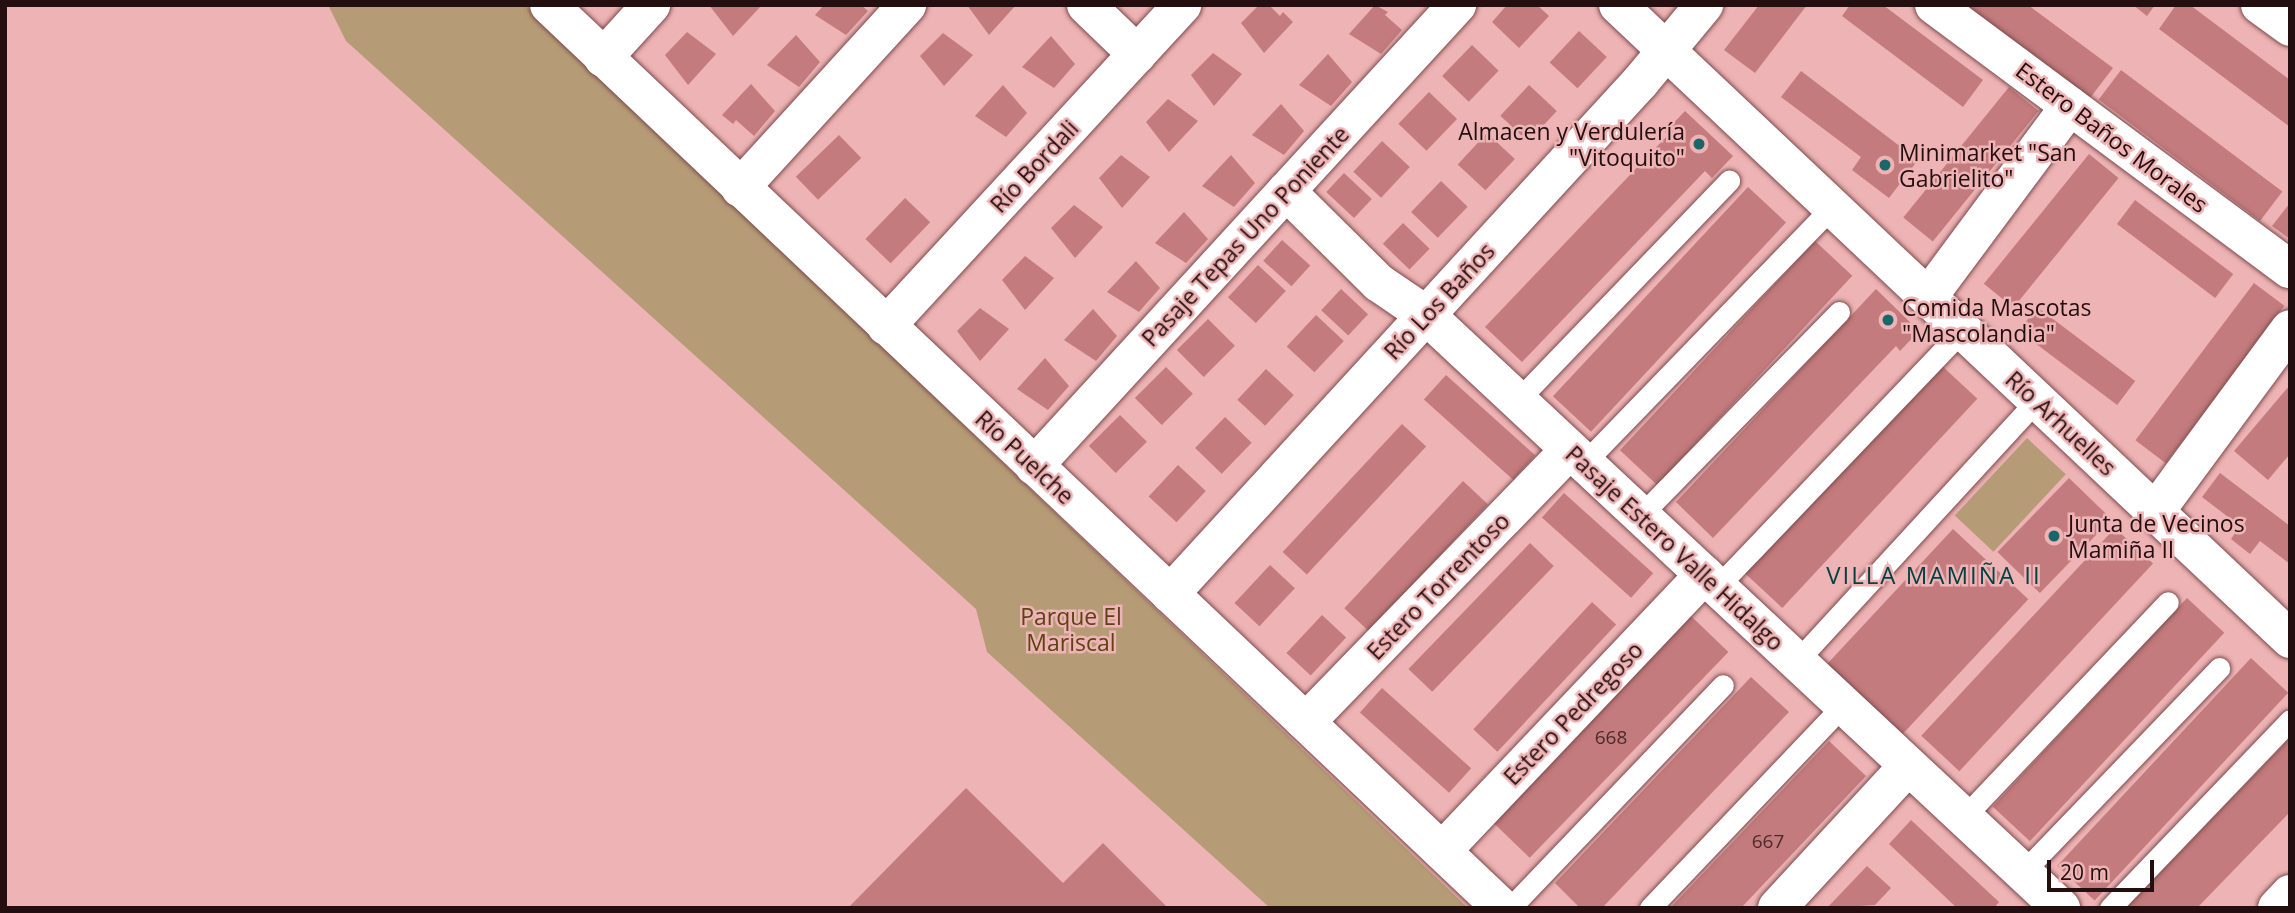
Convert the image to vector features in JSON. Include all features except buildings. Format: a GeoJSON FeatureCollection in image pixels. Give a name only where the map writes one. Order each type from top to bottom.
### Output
{"type":"FeatureCollection","features":[{"type":"Feature","properties":{"kind":"street","name":"Río Puelche"},"geometry":{"type":"LineString","coordinates":[[549,5],[1502,908]]}},
{"type":"Feature","properties":{"kind":"street"},"geometry":{"type":"LineString","coordinates":[[603,58],[651,5]]}},
{"type":"Feature","properties":{"kind":"street"},"geometry":{"type":"LineString","coordinates":[[740,188],[907,5]]}},
{"type":"Feature","properties":{"kind":"street"},"geometry":{"type":"LineString","coordinates":[[1086,5],[1137,54]]}},
{"type":"Feature","properties":{"kind":"street","name":"Río Bordali"},"geometry":{"type":"LineString","coordinates":[[886,326],[1182,5]]}},
{"type":"Feature","properties":{"kind":"street","name":"Pasaje Tepas Uno Poniente"},"geometry":{"type":"LineString","coordinates":[[1034,466],[1457,5]]}},
{"type":"Feature","properties":{"kind":"street","name":"Río Arhuelles"},"geometry":{"type":"LineString","coordinates":[[1618,5],[2155,512],[2288,633]]}},
{"type":"Feature","properties":{"kind":"street","name":"Río Los Baños"},"geometry":{"type":"LineString","coordinates":[[1170,594],[1667,51],[1704,5]]}},
{"type":"Feature","properties":{"kind":"street","name":"Estero Baños Morales"},"geometry":{"type":"LineString","coordinates":[[1934,5],[2290,269]]}},
{"type":"Feature","properties":{"kind":"street"},"geometry":{"type":"LineString","coordinates":[[2260,5],[2290,27]]}},
{"type":"Feature","properties":{"kind":"street"},"geometry":{"type":"LineString","coordinates":[[1928,297],[2070,106]]}},
{"type":"Feature","properties":{"kind":"street","name":"Pasaje Estero Valle Hidalgo"},"geometry":{"type":"LineString","coordinates":[[1286,191],[1379,282],[1426,315],[1964,817],[2035,894]]}},
{"type":"Feature","properties":{"kind":"street"},"geometry":{"type":"LineString","coordinates":[[2155,512],[2290,329]]}},
{"type":"Feature","properties":{"kind":"street","name":"Estero Torrentoso"},"geometry":{"type":"LineString","coordinates":[[1306,722],[1577,456]]}},
{"type":"Feature","properties":{"kind":"street","name":"Estero Pedregoso"},"geometry":{"type":"LineString","coordinates":[[1442,850],[1711,581]]}},
{"type":"Feature","properties":{"kind":"street"},"geometry":{"type":"LineString","coordinates":[[1777,908],[1909,766]]}},
{"type":"Feature","properties":{"kind":"street"},"geometry":{"type":"LineString","coordinates":[[2277,908],[2290,894]]}},
{"type":"Feature","properties":{"kind":"lane"},"geometry":{"type":"LineString","coordinates":[[1517,401],[1729,181]]}},
{"type":"Feature","properties":{"kind":"lane"},"geometry":{"type":"LineString","coordinates":[[1577,456],[1832,207]]}},
{"type":"Feature","properties":{"kind":"lane"},"geometry":{"type":"LineString","coordinates":[[1640,516],[1839,312]]}},
{"type":"Feature","properties":{"kind":"lane"},"geometry":{"type":"LineString","coordinates":[[1711,581],[1963,330]]}},
{"type":"Feature","properties":{"kind":"lane"},"geometry":{"type":"LineString","coordinates":[[1797,661],[2037,400]]}},
{"type":"Feature","properties":{"kind":"lane"},"geometry":{"type":"LineString","coordinates":[[1964,817],[2168,602]]}},
{"type":"Feature","properties":{"kind":"lane"},"geometry":{"type":"LineString","coordinates":[[2035,894],[2219,668]]}},
{"type":"Feature","properties":{"kind":"lane"},"geometry":{"type":"LineString","coordinates":[[1510,908],[1723,685]]}},
{"type":"Feature","properties":{"kind":"lane"},"geometry":{"type":"LineString","coordinates":[[1650,908],[1843,705]]}},
{"type":"Feature","properties":{"kind":"lane"},"geometry":{"type":"LineString","coordinates":[[2110,908],[2290,720]]}},
{"type":"Feature","properties":{"kind":"green space","name":"Parque El Mariscal"},"geometry":{"type":"Polygon","coordinates":[[[328,5],[525,5],[1468,908],[1270,908],[987,652],[976,609],[346,41],[328,5]]]}},
{"type":"Feature","properties":{"kind":"green space"},"geometry":{"type":"Polygon","coordinates":[[[2027,438],[2066,474],[1993,552],[1955,516],[2027,438]]]}},
{"type":"Feature","properties":{"kind":"place","name":"Almacen y Verdulería \"Vitoquito\""},"geometry":{"type":"Point","coordinates":[1699,144]}},
{"type":"Feature","properties":{"kind":"place","name":"Minimarket \"San Gabrielito\""},"geometry":{"type":"Point","coordinates":[1885,165]}},
{"type":"Feature","properties":{"kind":"place","name":"Comida Mascotas \"Mascolandia\""},"geometry":{"type":"Point","coordinates":[1888,320]}},
{"type":"Feature","properties":{"kind":"place","name":"Junta de Vecinos Mamiña II"},"geometry":{"type":"Point","coordinates":[2054,536]}},
{"type":"Feature","properties":{"kind":"district","name":"VILLA MAMIÑA II"},"geometry":{"type":"Point","coordinates":[1934,575]}}]}
